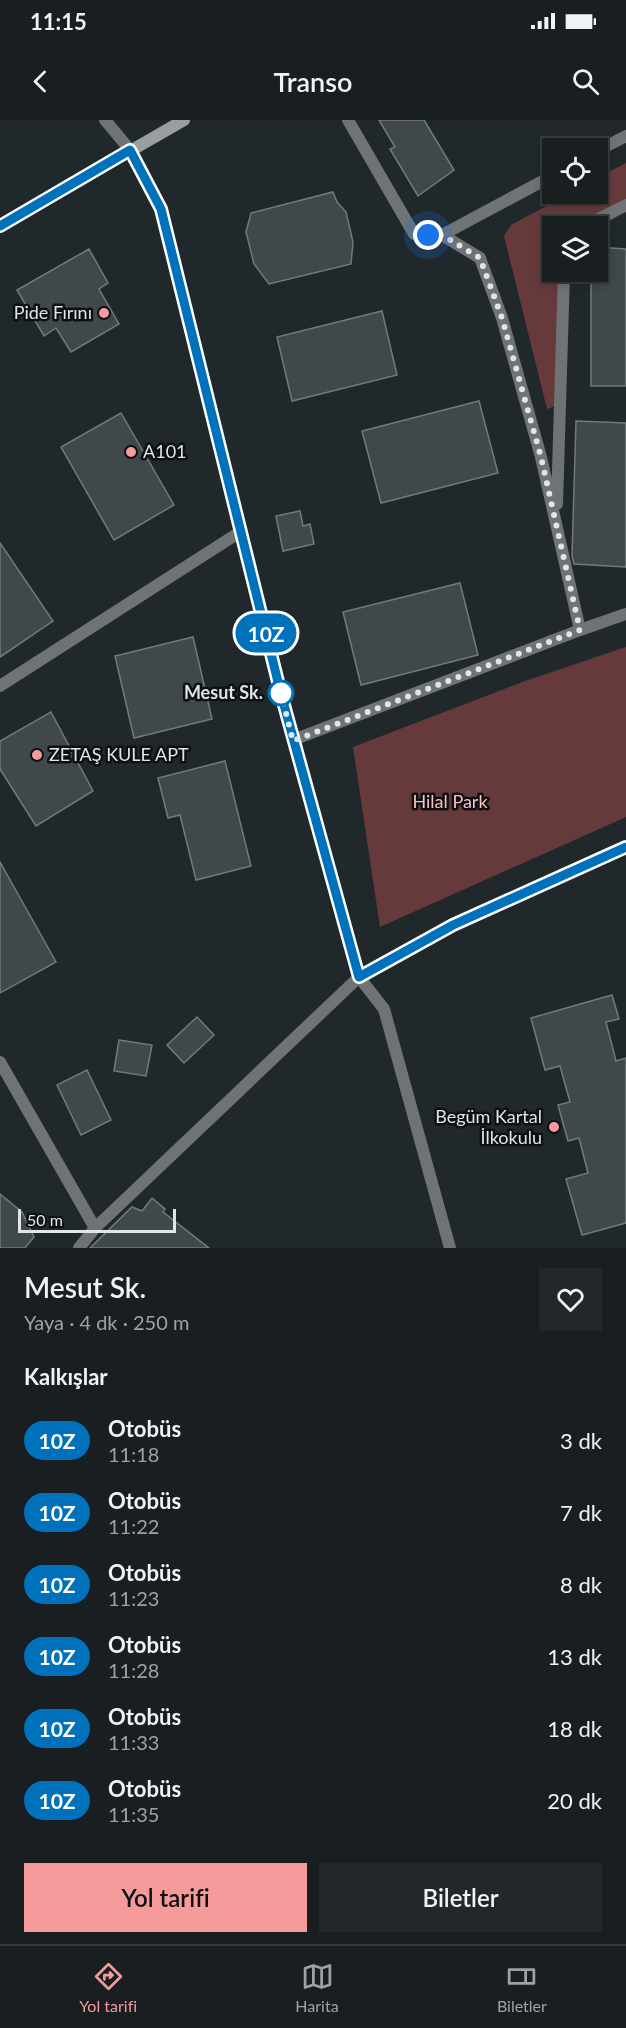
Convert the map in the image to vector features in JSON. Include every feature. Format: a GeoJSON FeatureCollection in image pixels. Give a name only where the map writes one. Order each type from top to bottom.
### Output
{"type":"FeatureCollection","features":[{"type":"Feature","properties":{"kind":"main road"},"geometry":{"type":"LineString","coordinates":[[0,226],[184,120]]}},
{"type":"Feature","properties":{"kind":"street"},"geometry":{"type":"LineString","coordinates":[[105,120],[130,150],[161,209],[293,741],[359,977],[384,1009],[450,1248]]}},
{"type":"Feature","properties":{"kind":"street"},"geometry":{"type":"LineString","coordinates":[[348,120],[414,234],[442,235],[480,258],[502,318],[541,457],[580,630]]}},
{"type":"Feature","properties":{"kind":"street"},"geometry":{"type":"LineString","coordinates":[[608,145],[626,136]]}},
{"type":"Feature","properties":{"kind":"street"},"geometry":{"type":"LineString","coordinates":[[442,235],[542,181]]}},
{"type":"Feature","properties":{"kind":"street"},"geometry":{"type":"LineString","coordinates":[[604,216],[626,205]]}},
{"type":"Feature","properties":{"kind":"street"},"geometry":{"type":"LineString","coordinates":[[556,522],[564,282]]}},
{"type":"Feature","properties":{"kind":"street"},"geometry":{"type":"LineString","coordinates":[[0,686],[240,532]]}},
{"type":"Feature","properties":{"kind":"street"},"geometry":{"type":"LineString","coordinates":[[293,741],[626,614]]}},
{"type":"Feature","properties":{"kind":"street"},"geometry":{"type":"LineString","coordinates":[[79,1248],[95,1228],[359,977],[453,925],[626,849]]}},
{"type":"Feature","properties":{"kind":"street"},"geometry":{"type":"LineString","coordinates":[[0,1062],[95,1228]]}},
{"type":"Feature","properties":{"kind":"green space"},"geometry":{"type":"Polygon","coordinates":[[[626,163],[626,212],[608,222],[608,216],[542,216],[542,282],[564,282],[562,404],[547,409],[504,236],[511,225],[550,204],[608,204],[608,172],[626,163]]]}},
{"type":"Feature","properties":{"kind":"green space","name":"Hilal Park"},"geometry":{"type":"Polygon","coordinates":[[[626,647],[626,817],[380,927],[353,747],[525,681],[626,647]]]}},
{"type":"Feature","properties":{"kind":"building"},"geometry":{"type":"Polygon","coordinates":[[[379,120],[424,120],[454,170],[418,196],[390,149],[395,147],[379,120]]]}},
{"type":"Feature","properties":{"kind":"building"},"geometry":{"type":"Polygon","coordinates":[[[333,192],[337,202],[346,212],[353,242],[351,264],[269,284],[254,264],[246,232],[251,213],[333,192]]]}},
{"type":"Feature","properties":{"kind":"building"},"geometry":{"type":"Polygon","coordinates":[[[608,248],[626,249],[626,386],[591,386],[591,282],[608,282],[608,248]]]}},
{"type":"Feature","properties":{"kind":"building"},"geometry":{"type":"Polygon","coordinates":[[[89,249],[108,283],[99,289],[119,324],[71,352],[56,328],[44,336],[17,290],[89,249]]]}},
{"type":"Feature","properties":{"kind":"building"},"geometry":{"type":"Polygon","coordinates":[[[382,311],[397,375],[292,401],[277,337],[382,311]]]}},
{"type":"Feature","properties":{"kind":"building"},"geometry":{"type":"Polygon","coordinates":[[[479,401],[498,473],[381,503],[362,431],[479,401]]]}},
{"type":"Feature","properties":{"kind":"building"},"geometry":{"type":"Polygon","coordinates":[[[121,413],[174,505],[114,540],[61,447],[121,413]]]}},
{"type":"Feature","properties":{"kind":"building"},"geometry":{"type":"Polygon","coordinates":[[[576,421],[626,423],[626,567],[574,564],[572,556],[576,421]]]}},
{"type":"Feature","properties":{"kind":"building"},"geometry":{"type":"Polygon","coordinates":[[[300,511],[303,526],[310,524],[314,544],[283,551],[276,516],[300,511]]]}},
{"type":"Feature","properties":{"kind":"building"},"geometry":{"type":"Polygon","coordinates":[[[0,543],[53,621],[0,657],[0,543]]]}},
{"type":"Feature","properties":{"kind":"building"},"geometry":{"type":"Polygon","coordinates":[[[460,583],[478,655],[361,685],[343,612],[460,583]]]}},
{"type":"Feature","properties":{"kind":"building"},"geometry":{"type":"Polygon","coordinates":[[[193,637],[212,719],[134,738],[115,656],[193,637]]]}},
{"type":"Feature","properties":{"kind":"building","name":"ZETAŞ KULE APT"},"geometry":{"type":"Polygon","coordinates":[[[51,712],[93,791],[36,826],[0,769],[0,741],[51,712]]]}},
{"type":"Feature","properties":{"kind":"building"},"geometry":{"type":"Polygon","coordinates":[[[225,761],[251,866],[196,880],[180,815],[168,818],[158,778],[225,761]]]}},
{"type":"Feature","properties":{"kind":"building"},"geometry":{"type":"Polygon","coordinates":[[[0,862],[56,962],[0,993],[0,862]]]}},
{"type":"Feature","properties":{"kind":"building"},"geometry":{"type":"Polygon","coordinates":[[[612,995],[619,1019],[606,1022],[616,1061],[626,1058],[626,1223],[582,1235],[566,1179],[588,1173],[579,1138],[568,1141],[558,1105],[570,1102],[560,1066],[545,1070],[531,1018],[612,995]]]}},
{"type":"Feature","properties":{"kind":"building"},"geometry":{"type":"Polygon","coordinates":[[[197,1017],[214,1035],[184,1063],[167,1045],[197,1017]]]}},
{"type":"Feature","properties":{"kind":"building"},"geometry":{"type":"Polygon","coordinates":[[[119,1040],[152,1045],[146,1076],[114,1071],[119,1040]]]}},
{"type":"Feature","properties":{"kind":"building"},"geometry":{"type":"Polygon","coordinates":[[[87,1070],[111,1120],[81,1135],[57,1085],[87,1070]]]}},
{"type":"Feature","properties":{"kind":"building"},"geometry":{"type":"Polygon","coordinates":[[[0,1194],[22,1212],[34,1237],[25,1248],[0,1248],[0,1194]]]}},
{"type":"Feature","properties":{"kind":"building"},"geometry":{"type":"Polygon","coordinates":[[[152,1198],[165,1209],[163,1212],[209,1248],[90,1248],[132,1207],[142,1211],[152,1198]]]}},
{"type":"Feature","properties":{"kind":"bus line","name":"10Z"},"geometry":{"type":"LineString","coordinates":[[0,226],[130,150],[161,209],[293,741],[359,977],[453,925],[626,847]]}},
{"type":"Feature","properties":{"kind":"place","name":"Pide Fırını"},"geometry":{"type":"Point","coordinates":[104,313]}},
{"type":"Feature","properties":{"kind":"place","name":"A101"},"geometry":{"type":"Point","coordinates":[131,452]}},
{"type":"Feature","properties":{"kind":"place","name":"Mesut Sk."},"geometry":{"type":"Point","coordinates":[281,693]}},
{"type":"Feature","properties":{"kind":"place","name":"ZETAŞ KULE APT"},"geometry":{"type":"Point","coordinates":[37,755]}},
{"type":"Feature","properties":{"kind":"place","name":"Begüm Kartal İlkokulu"},"geometry":{"type":"Point","coordinates":[554,1127]}},
{"type":"Feature","properties":{"kind":"route"},"geometry":{"type":"LineString","coordinates":[[281,693],[293,741],[580,630],[541,457],[502,318],[480,258],[442,235],[428,235]]}}]}
